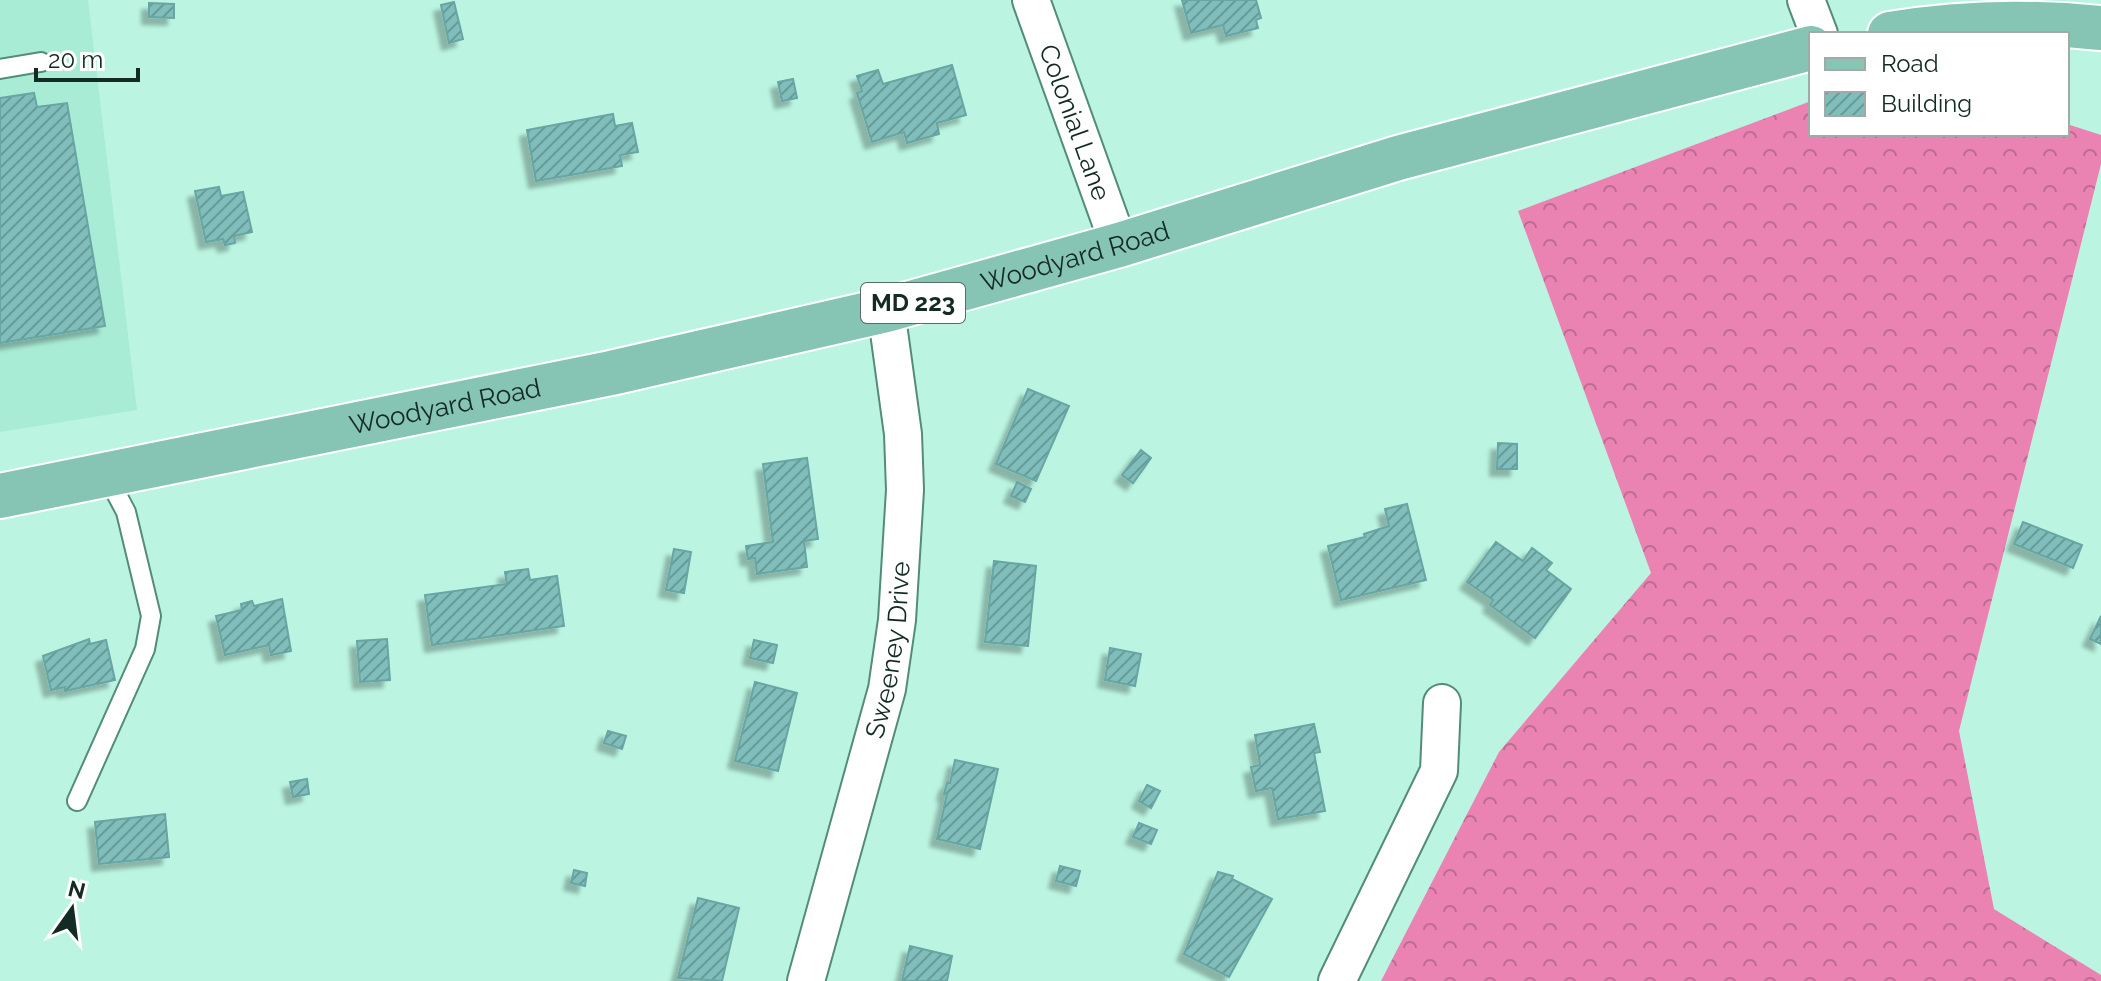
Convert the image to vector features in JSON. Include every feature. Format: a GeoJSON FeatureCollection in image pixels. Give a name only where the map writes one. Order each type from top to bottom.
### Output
{"type":"FeatureCollection","features":[{"type":"Feature","properties":{"kind":"main road"},"geometry":{"type":"LineString","coordinates":[[1906,32],[1969,24],[2052,23],[2101,28]]}},
{"type":"Feature","properties":{"kind":"main road","name":"Woodyard Road"},"geometry":{"type":"LineString","coordinates":[[0,496],[611,373],[886,310],[1119,245],[1398,158],[1809,49]]}},
{"type":"Feature","properties":{"kind":"street","name":"Colonial Lane"},"geometry":{"type":"LineString","coordinates":[[1031,0],[1119,245]]}},
{"type":"Feature","properties":{"kind":"street"},"geometry":{"type":"LineString","coordinates":[[1806,0],[1818,32]]}},
{"type":"Feature","properties":{"kind":"street","name":"Sweeney Drive"},"geometry":{"type":"LineString","coordinates":[[806,981],[887,689],[897,620],[903,549],[903,434],[886,310]]}},
{"type":"Feature","properties":{"kind":"street"},"geometry":{"type":"LineString","coordinates":[[1337,981],[1439,771],[1442,703]]}},
{"type":"Feature","properties":{"kind":"lane"},"geometry":{"type":"LineString","coordinates":[[0,69],[41,62]]}},
{"type":"Feature","properties":{"kind":"lane"},"geometry":{"type":"LineString","coordinates":[[77,801],[145,649],[151,616],[126,512],[106,474]]}},
{"type":"Feature","properties":{"kind":"shaded area"},"geometry":{"type":"Polygon","coordinates":[[[0,0],[88,0],[137,410],[0,432],[0,0]]]}},
{"type":"Feature","properties":{"kind":"green space"},"geometry":{"type":"Polygon","coordinates":[[[1809,102],[1809,136],[2069,136],[2069,125],[2101,135],[2101,164],[1959,731],[1994,909],[2101,975],[2101,981],[1381,981],[1499,752],[1651,573],[1518,211],[1809,102]]]}},
{"type":"Feature","properties":{"kind":"building"},"geometry":{"type":"Polygon","coordinates":[[[1182,0],[1256,0],[1261,18],[1256,20],[1258,28],[1226,36],[1223,25],[1191,33],[1182,0]]]}},
{"type":"Feature","properties":{"kind":"building"},"geometry":{"type":"Polygon","coordinates":[[[454,2],[463,39],[449,43],[441,5],[454,2]]]}},
{"type":"Feature","properties":{"kind":"building"},"geometry":{"type":"Polygon","coordinates":[[[149,3],[174,4],[174,18],[149,17],[149,3]]]}},
{"type":"Feature","properties":{"kind":"building"},"geometry":{"type":"Polygon","coordinates":[[[952,65],[966,115],[937,123],[939,134],[907,143],[904,132],[872,142],[857,93],[862,91],[857,76],[878,70],[883,84],[952,65]]]}},
{"type":"Feature","properties":{"kind":"building"},"geometry":{"type":"Polygon","coordinates":[[[793,79],[797,98],[782,101],[778,82],[793,79]]]}},
{"type":"Feature","properties":{"kind":"building"},"geometry":{"type":"Polygon","coordinates":[[[34,93],[37,107],[67,103],[105,326],[0,343],[0,98],[34,93]]]}},
{"type":"Feature","properties":{"kind":"building"},"geometry":{"type":"Polygon","coordinates":[[[613,114],[615,126],[632,123],[638,152],[620,155],[622,166],[536,181],[527,130],[613,114]]]}},
{"type":"Feature","properties":{"kind":"building"},"geometry":{"type":"Polygon","coordinates":[[[219,187],[221,196],[243,192],[252,232],[234,236],[235,243],[225,245],[223,239],[206,242],[195,191],[219,187]]]}},
{"type":"Feature","properties":{"kind":"building"},"geometry":{"type":"Polygon","coordinates":[[[1028,389],[1069,406],[1036,481],[996,464],[1028,389]]]}},
{"type":"Feature","properties":{"kind":"building"},"geometry":{"type":"Polygon","coordinates":[[[1498,443],[1517,444],[1517,469],[1497,469],[1498,443]]]}},
{"type":"Feature","properties":{"kind":"building"},"geometry":{"type":"Polygon","coordinates":[[[1141,450],[1151,458],[1133,483],[1122,475],[1141,450]]]}},
{"type":"Feature","properties":{"kind":"building"},"geometry":{"type":"Polygon","coordinates":[[[807,458],[818,539],[804,541],[807,567],[757,574],[755,558],[748,559],[746,546],[773,542],[763,464],[807,458]]]}},
{"type":"Feature","properties":{"kind":"building"},"geometry":{"type":"Polygon","coordinates":[[[1017,482],[1031,489],[1025,502],[1011,496],[1017,482]]]}},
{"type":"Feature","properties":{"kind":"building"},"geometry":{"type":"Polygon","coordinates":[[[1407,504],[1426,580],[1341,600],[1328,546],[1365,537],[1364,534],[1389,526],[1385,509],[1407,504]]]}},
{"type":"Feature","properties":{"kind":"building"},"geometry":{"type":"Polygon","coordinates":[[[2023,522],[2082,545],[2073,568],[2014,544],[2023,522]]]}},
{"type":"Feature","properties":{"kind":"building"},"geometry":{"type":"Polygon","coordinates":[[[1496,542],[1523,561],[1532,548],[1552,563],[1546,570],[1571,589],[1535,638],[1490,605],[1493,600],[1467,582],[1496,542]]]}},
{"type":"Feature","properties":{"kind":"building"},"geometry":{"type":"Polygon","coordinates":[[[674,549],[691,552],[684,593],[666,590],[674,549]]]}},
{"type":"Feature","properties":{"kind":"building"},"geometry":{"type":"Polygon","coordinates":[[[994,561],[1036,566],[1028,646],[985,642],[994,561]]]}},
{"type":"Feature","properties":{"kind":"building"},"geometry":{"type":"Polygon","coordinates":[[[528,569],[530,580],[557,576],[564,626],[432,645],[425,595],[507,584],[505,572],[528,569]]]}},
{"type":"Feature","properties":{"kind":"building"},"geometry":{"type":"Polygon","coordinates":[[[282,599],[291,651],[271,655],[269,645],[225,655],[216,616],[242,610],[241,604],[252,601],[254,606],[282,599]]]}},
{"type":"Feature","properties":{"kind":"building"},"geometry":{"type":"Polygon","coordinates":[[[2101,616],[2101,644],[2090,639],[2101,616]]]}},
{"type":"Feature","properties":{"kind":"building"},"geometry":{"type":"Polygon","coordinates":[[[89,639],[90,644],[106,640],[115,680],[65,691],[65,687],[51,690],[43,656],[89,639]]]}},
{"type":"Feature","properties":{"kind":"building"},"geometry":{"type":"Polygon","coordinates":[[[387,639],[390,680],[360,682],[357,641],[387,639]]]}},
{"type":"Feature","properties":{"kind":"building"},"geometry":{"type":"Polygon","coordinates":[[[754,640],[777,645],[773,663],[750,658],[754,640]]]}},
{"type":"Feature","properties":{"kind":"building"},"geometry":{"type":"Polygon","coordinates":[[[1110,648],[1141,654],[1135,686],[1105,680],[1110,648]]]}},
{"type":"Feature","properties":{"kind":"building"},"geometry":{"type":"Polygon","coordinates":[[[755,682],[797,693],[778,771],[735,761],[755,682]]]}},
{"type":"Feature","properties":{"kind":"building"},"geometry":{"type":"Polygon","coordinates":[[[1314,724],[1320,752],[1314,753],[1325,811],[1278,819],[1272,788],[1256,791],[1251,767],[1260,765],[1255,735],[1314,724]]]}},
{"type":"Feature","properties":{"kind":"building"},"geometry":{"type":"Polygon","coordinates":[[[608,731],[626,736],[622,749],[604,743],[608,731]]]}},
{"type":"Feature","properties":{"kind":"building"},"geometry":{"type":"Polygon","coordinates":[[[955,760],[998,769],[980,849],[937,839],[947,794],[944,794],[955,760]]]}},
{"type":"Feature","properties":{"kind":"building"},"geometry":{"type":"Polygon","coordinates":[[[307,779],[309,794],[293,797],[290,782],[307,779]]]}},
{"type":"Feature","properties":{"kind":"building"},"geometry":{"type":"Polygon","coordinates":[[[1147,785],[1160,791],[1151,808],[1139,801],[1147,785]]]}},
{"type":"Feature","properties":{"kind":"building"},"geometry":{"type":"Polygon","coordinates":[[[165,814],[169,857],[99,864],[95,822],[165,814]]]}},
{"type":"Feature","properties":{"kind":"building"},"geometry":{"type":"Polygon","coordinates":[[[1139,823],[1157,830],[1151,844],[1133,837],[1139,823]]]}},
{"type":"Feature","properties":{"kind":"building"},"geometry":{"type":"Polygon","coordinates":[[[1060,866],[1080,871],[1076,886],[1056,881],[1060,866]]]}},
{"type":"Feature","properties":{"kind":"building"},"geometry":{"type":"Polygon","coordinates":[[[574,870],[587,873],[585,886],[571,883],[574,870]]]}},
{"type":"Feature","properties":{"kind":"building"},"geometry":{"type":"Polygon","coordinates":[[[1218,872],[1233,876],[1232,879],[1272,899],[1229,977],[1184,954],[1218,872]]]}},
{"type":"Feature","properties":{"kind":"building"},"geometry":{"type":"Polygon","coordinates":[[[698,898],[739,908],[722,981],[678,978],[698,898]]]}},
{"type":"Feature","properties":{"kind":"building"},"geometry":{"type":"Polygon","coordinates":[[[910,946],[952,956],[947,981],[902,981],[910,946]]]}}]}
